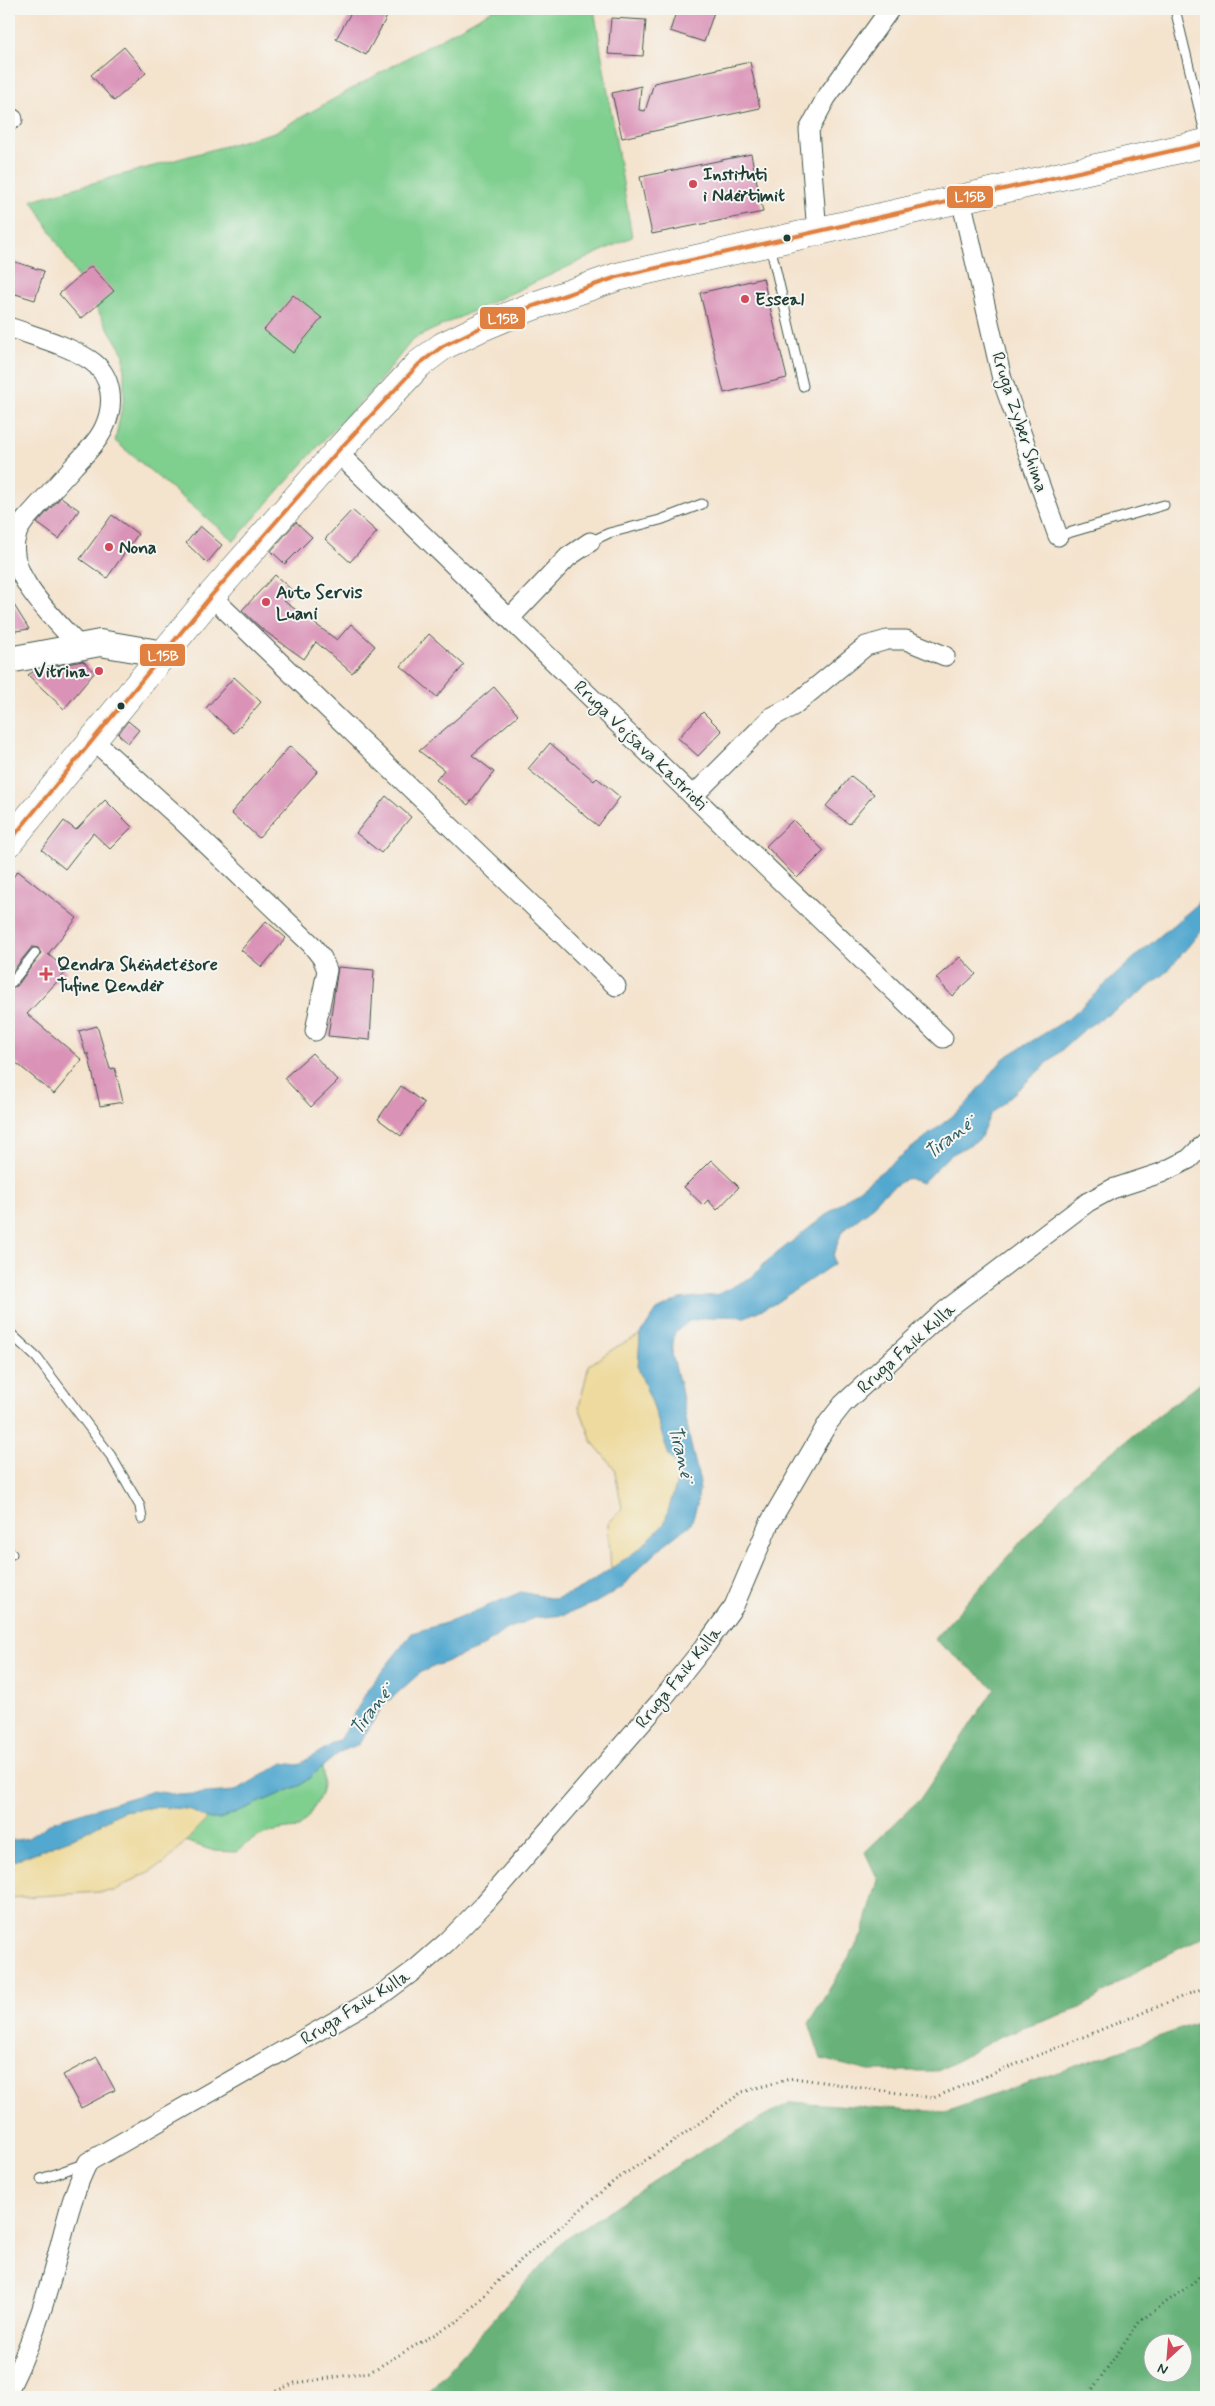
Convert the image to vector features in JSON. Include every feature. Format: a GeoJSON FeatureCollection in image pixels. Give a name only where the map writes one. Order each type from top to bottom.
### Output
{"type":"FeatureCollection","features":[{"type":"Feature","properties":{"kind":"main road"},"geometry":{"type":"LineString","coordinates":[[9,842],[94,741],[211,596],[337,452],[419,364],[443,346],[528,308],[617,277],[1206,143]]}},
{"type":"Feature","properties":{"kind":"street"},"geometry":{"type":"LineString","coordinates":[[817,233],[809,130],[826,98],[890,9]]}},
{"type":"Feature","properties":{"kind":"street","name":"Rruga Zyber Shima"},"geometry":{"type":"LineString","coordinates":[[960,200],[1002,379],[1058,536]]}},
{"type":"Feature","properties":{"kind":"street"},"geometry":{"type":"LineString","coordinates":[[9,327],[71,349],[92,361],[104,375],[111,392],[110,410],[104,428],[94,444],[25,520],[16,534],[14,551],[19,569],[29,588],[41,605],[78,645]]}},
{"type":"Feature","properties":{"kind":"street","name":"Rruga Vojsava Kastrioti"},"geometry":{"type":"LineString","coordinates":[[337,452],[943,1038]]}},
{"type":"Feature","properties":{"kind":"street"},"geometry":{"type":"LineString","coordinates":[[510,618],[568,557],[590,542]]}},
{"type":"Feature","properties":{"kind":"street"},"geometry":{"type":"LineString","coordinates":[[211,596],[616,986]]}},
{"type":"Feature","properties":{"kind":"street"},"geometry":{"type":"LineString","coordinates":[[693,796],[772,717],[794,706],[866,646],[887,640],[906,640],[945,656]]}},
{"type":"Feature","properties":{"kind":"street"},"geometry":{"type":"LineString","coordinates":[[9,660],[78,645],[100,643],[164,654]]}},
{"type":"Feature","properties":{"kind":"street"},"geometry":{"type":"LineString","coordinates":[[94,741],[177,816],[311,944],[322,958],[326,970],[315,1030]]}},
{"type":"Feature","properties":{"kind":"street","name":"Rruga Faik Kulla"},"geometry":{"type":"LineString","coordinates":[[88,2162],[382,1995],[447,1942],[484,1904],[598,1774],[705,1646],[734,1606],[769,1524],[828,1423],[843,1404],[947,1309],[1088,1202],[1112,1189],[1161,1173],[1189,1159],[1206,1142]]}},
{"type":"Feature","properties":{"kind":"street"},"geometry":{"type":"LineString","coordinates":[[9,2389],[22,2364],[44,2304],[68,2208],[88,2162]]}},
{"type":"Feature","properties":{"kind":"lane"},"geometry":{"type":"LineString","coordinates":[[1175,9],[1206,137]]}},
{"type":"Feature","properties":{"kind":"lane"},"geometry":{"type":"LineString","coordinates":[[770,243],[803,386]]}},
{"type":"Feature","properties":{"kind":"lane"},"geometry":{"type":"LineString","coordinates":[[590,542],[609,533],[660,520],[702,504]]}},
{"type":"Feature","properties":{"kind":"lane","name":"Rruga Zyber Shima"},"geometry":{"type":"LineString","coordinates":[[1058,536],[1164,505]]}},
{"type":"Feature","properties":{"kind":"lane"},"geometry":{"type":"LineString","coordinates":[[9,979],[12,982],[35,953]]}},
{"type":"Feature","properties":{"kind":"lane"},"geometry":{"type":"LineString","coordinates":[[9,1332],[37,1358],[111,1456],[140,1506],[142,1519]]}},
{"type":"Feature","properties":{"kind":"lane","name":"Rruga Faik Kulla"},"geometry":{"type":"LineString","coordinates":[[41,2179],[88,2162]]}},
{"type":"Feature","properties":{"kind":"path"},"geometry":{"type":"LineString","coordinates":[[262,2397],[296,2383],[370,2372],[461,2319],[507,2272],[614,2181],[673,2142],[742,2092],[794,2078],[933,2098],[1206,1987]]}},
{"type":"Feature","properties":{"kind":"path"},"geometry":{"type":"LineString","coordinates":[[1087,2397],[1140,2321],[1193,2283],[1206,2269]]}},
{"type":"Feature","properties":{"kind":"green space"},"geometry":{"type":"Polygon","coordinates":[[[494,9],[594,9],[632,237],[413,339],[375,387],[323,441],[234,541],[115,441],[124,398],[124,355],[32,200],[275,132],[494,9]]]}},
{"type":"Feature","properties":{"kind":"green space"},"geometry":{"type":"Polygon","coordinates":[[[1206,1378],[1206,1935],[1145,1966],[1081,2008],[1003,2035],[938,2071],[869,2071],[821,2059],[809,2023],[862,1935],[878,1880],[865,1852],[920,1799],[995,1688],[934,1639],[1076,1480],[1206,1378]]]}},
{"type":"Feature","properties":{"kind":"green space"},"geometry":{"type":"Polygon","coordinates":[[[322,1767],[323,1784],[318,1800],[299,1828],[265,1834],[236,1852],[214,1851],[185,1841],[207,1819],[220,1819],[301,1785],[322,1767]]]}},
{"type":"Feature","properties":{"kind":"green space"},"geometry":{"type":"Polygon","coordinates":[[[1206,2020],[1206,2397],[424,2397],[563,2241],[689,2158],[791,2102],[945,2112],[1206,2020]]]}},
{"type":"Feature","properties":{"kind":"sand"},"geometry":{"type":"Polygon","coordinates":[[[640,1335],[638,1368],[653,1405],[669,1456],[682,1469],[664,1524],[639,1549],[611,1570],[608,1524],[622,1508],[614,1468],[593,1443],[579,1407],[589,1365],[618,1346],[640,1335]]]}},
{"type":"Feature","properties":{"kind":"sand"},"geometry":{"type":"Polygon","coordinates":[[[156,1807],[188,1809],[207,1819],[166,1862],[114,1891],[9,1898],[9,1863],[82,1834],[123,1811],[156,1807]]]}},
{"type":"Feature","properties":{"kind":"water","name":"Tiranë"},"geometry":{"type":"Polygon","coordinates":[[[1206,892],[1206,925],[1166,973],[1132,999],[1086,1028],[990,1115],[980,1139],[949,1156],[922,1183],[907,1178],[880,1196],[870,1210],[842,1231],[833,1256],[834,1264],[774,1304],[745,1317],[722,1316],[689,1321],[674,1334],[672,1354],[700,1482],[697,1505],[691,1524],[665,1544],[639,1568],[623,1587],[595,1603],[564,1615],[534,1618],[505,1630],[482,1647],[421,1672],[382,1707],[359,1744],[340,1752],[301,1785],[220,1819],[207,1819],[188,1809],[156,1807],[123,1811],[82,1834],[9,1863],[9,1841],[28,1838],[54,1821],[153,1791],[180,1795],[235,1791],[283,1763],[298,1765],[341,1739],[368,1689],[412,1633],[452,1621],[521,1592],[555,1599],[583,1588],[639,1549],[664,1524],[681,1469],[669,1456],[653,1405],[638,1368],[640,1335],[657,1310],[679,1299],[716,1295],[752,1277],[767,1261],[964,1107],[1004,1058],[1068,1019],[1136,956],[1192,909],[1206,892]]]}},
{"type":"Feature","properties":{"kind":"building"},"geometry":{"type":"Polygon","coordinates":[[[353,9],[380,9],[389,13],[366,55],[336,39],[353,9]]]}},
{"type":"Feature","properties":{"kind":"building"},"geometry":{"type":"Polygon","coordinates":[[[677,9],[715,9],[704,42],[670,31],[677,9]]]}},
{"type":"Feature","properties":{"kind":"building"},"geometry":{"type":"Polygon","coordinates":[[[611,18],[646,20],[643,56],[608,54],[611,18]]]}},
{"type":"Feature","properties":{"kind":"building"},"geometry":{"type":"Polygon","coordinates":[[[124,47],[146,73],[114,101],[91,75],[124,47]]]}},
{"type":"Feature","properties":{"kind":"building"},"geometry":{"type":"Polygon","coordinates":[[[750,62],[760,108],[622,138],[612,93],[641,86],[639,110],[645,111],[654,83],[750,62]]]}},
{"type":"Feature","properties":{"kind":"building"},"geometry":{"type":"Polygon","coordinates":[[[751,154],[763,212],[652,234],[640,177],[751,154]]]}},
{"type":"Feature","properties":{"kind":"building"},"geometry":{"type":"Polygon","coordinates":[[[9,260],[44,271],[35,300],[9,292],[9,260]]]}},
{"type":"Feature","properties":{"kind":"building"},"geometry":{"type":"Polygon","coordinates":[[[91,266],[114,291],[81,319],[59,294],[91,266]]]}},
{"type":"Feature","properties":{"kind":"building"},"geometry":{"type":"Polygon","coordinates":[[[763,278],[787,378],[724,393],[700,293],[763,278]]]}},
{"type":"Feature","properties":{"kind":"building"},"geometry":{"type":"Polygon","coordinates":[[[293,295],[322,318],[293,353],[264,330],[293,295]]]}},
{"type":"Feature","properties":{"kind":"building"},"geometry":{"type":"Polygon","coordinates":[[[61,497],[79,510],[59,539],[37,523],[61,497]]]}},
{"type":"Feature","properties":{"kind":"building"},"geometry":{"type":"Polygon","coordinates":[[[352,510],[377,532],[350,562],[325,539],[352,510]]]}},
{"type":"Feature","properties":{"kind":"building","name":"Nona"},"geometry":{"type":"Polygon","coordinates":[[[112,515],[138,534],[107,578],[80,559],[112,515]]]}},
{"type":"Feature","properties":{"kind":"building"},"geometry":{"type":"Polygon","coordinates":[[[296,522],[312,537],[285,564],[271,551],[296,522]]]}},
{"type":"Feature","properties":{"kind":"building"},"geometry":{"type":"Polygon","coordinates":[[[200,526],[222,545],[207,563],[186,543],[200,526]]]}},
{"type":"Feature","properties":{"kind":"building"},"geometry":{"type":"Polygon","coordinates":[[[275,575],[293,591],[284,601],[337,640],[351,624],[375,646],[352,673],[316,642],[304,659],[262,629],[242,610],[275,575]]]}},
{"type":"Feature","properties":{"kind":"building"},"geometry":{"type":"Polygon","coordinates":[[[9,597],[29,629],[9,632],[9,597]]]}},
{"type":"Feature","properties":{"kind":"building"},"geometry":{"type":"Polygon","coordinates":[[[429,634],[464,665],[437,697],[401,666],[429,634]]]}},
{"type":"Feature","properties":{"kind":"building"},"geometry":{"type":"Polygon","coordinates":[[[83,661],[95,672],[64,709],[28,675],[36,670],[83,661]]]}},
{"type":"Feature","properties":{"kind":"building"},"geometry":{"type":"Polygon","coordinates":[[[234,677],[261,702],[234,733],[206,708],[234,677]]]}},
{"type":"Feature","properties":{"kind":"building"},"geometry":{"type":"Polygon","coordinates":[[[494,687],[518,715],[472,755],[494,772],[468,805],[436,780],[444,770],[419,751],[494,687]]]}},
{"type":"Feature","properties":{"kind":"building"},"geometry":{"type":"Polygon","coordinates":[[[703,712],[722,731],[698,756],[678,738],[703,712]]]}},
{"type":"Feature","properties":{"kind":"building"},"geometry":{"type":"Polygon","coordinates":[[[128,721],[139,730],[128,743],[118,734],[128,721]]]}},
{"type":"Feature","properties":{"kind":"building"},"geometry":{"type":"Polygon","coordinates":[[[550,743],[594,781],[597,778],[620,797],[598,826],[528,769],[550,743]]]}},
{"type":"Feature","properties":{"kind":"building"},"geometry":{"type":"Polygon","coordinates":[[[290,746],[318,771],[259,838],[231,813],[290,746]]]}},
{"type":"Feature","properties":{"kind":"building"},"geometry":{"type":"Polygon","coordinates":[[[851,776],[874,794],[849,824],[826,806],[851,776]]]}},
{"type":"Feature","properties":{"kind":"building"},"geometry":{"type":"Polygon","coordinates":[[[386,796],[411,817],[381,853],[356,833],[386,796]]]}},
{"type":"Feature","properties":{"kind":"building"},"geometry":{"type":"Polygon","coordinates":[[[105,800],[132,827],[110,849],[93,833],[65,869],[42,850],[64,821],[76,830],[105,800]]]}},
{"type":"Feature","properties":{"kind":"building"},"geometry":{"type":"Polygon","coordinates":[[[793,820],[824,851],[797,878],[766,846],[793,820]]]}},
{"type":"Feature","properties":{"kind":"building"},"geometry":{"type":"Polygon","coordinates":[[[18,871],[77,918],[48,954],[67,971],[27,1014],[82,1060],[54,1094],[9,1057],[9,987],[17,986],[41,953],[38,948],[32,947],[9,973],[9,882],[18,871]]]}},
{"type":"Feature","properties":{"kind":"building"},"geometry":{"type":"Polygon","coordinates":[[[266,921],[286,938],[262,967],[241,950],[266,921]]]}},
{"type":"Feature","properties":{"kind":"building"},"geometry":{"type":"Polygon","coordinates":[[[960,957],[976,974],[952,996],[936,978],[960,957]]]}},
{"type":"Feature","properties":{"kind":"building"},"geometry":{"type":"Polygon","coordinates":[[[338,967],[374,970],[370,1040],[328,1036],[338,967]]]}},
{"type":"Feature","properties":{"kind":"building"},"geometry":{"type":"Polygon","coordinates":[[[97,1026],[110,1069],[115,1068],[123,1102],[100,1106],[88,1053],[86,1055],[79,1031],[97,1026]]]}},
{"type":"Feature","properties":{"kind":"building"},"geometry":{"type":"Polygon","coordinates":[[[312,1053],[338,1081],[311,1107],[284,1078],[312,1053]]]}},
{"type":"Feature","properties":{"kind":"building"},"geometry":{"type":"Polygon","coordinates":[[[401,1086],[424,1103],[401,1136],[378,1119],[401,1086]]]}},
{"type":"Feature","properties":{"kind":"building"},"geometry":{"type":"Polygon","coordinates":[[[711,1160],[739,1187],[717,1210],[708,1200],[703,1205],[684,1187],[711,1160]]]}},
{"type":"Feature","properties":{"kind":"building"},"geometry":{"type":"Polygon","coordinates":[[[97,2057],[115,2090],[81,2108],[63,2075],[97,2057]]]}},
{"type":"Feature","properties":{"kind":"transit line","name":"L15B"},"geometry":{"type":"LineString","coordinates":[[9,842],[211,596],[337,452],[419,364],[443,346],[528,308],[617,277],[1206,143]]}},
{"type":"Feature","properties":{"kind":"place","name":"Instituti i Ndërtimit"},"geometry":{"type":"Point","coordinates":[693,184]}},
{"type":"Feature","properties":{"kind":"place","name":"Esseal"},"geometry":{"type":"Point","coordinates":[745,299]}},
{"type":"Feature","properties":{"kind":"place","name":"Nona"},"geometry":{"type":"Point","coordinates":[109,547]}},
{"type":"Feature","properties":{"kind":"place","name":"Auto Servis Luani"},"geometry":{"type":"Point","coordinates":[266,602]}},
{"type":"Feature","properties":{"kind":"place","name":"Vitrina"},"geometry":{"type":"Point","coordinates":[99,671]}},
{"type":"Feature","properties":{"kind":"place","name":"Qendra Shëndetësore Tufine Qendër"},"geometry":{"type":"Point","coordinates":[46,974]}}]}
